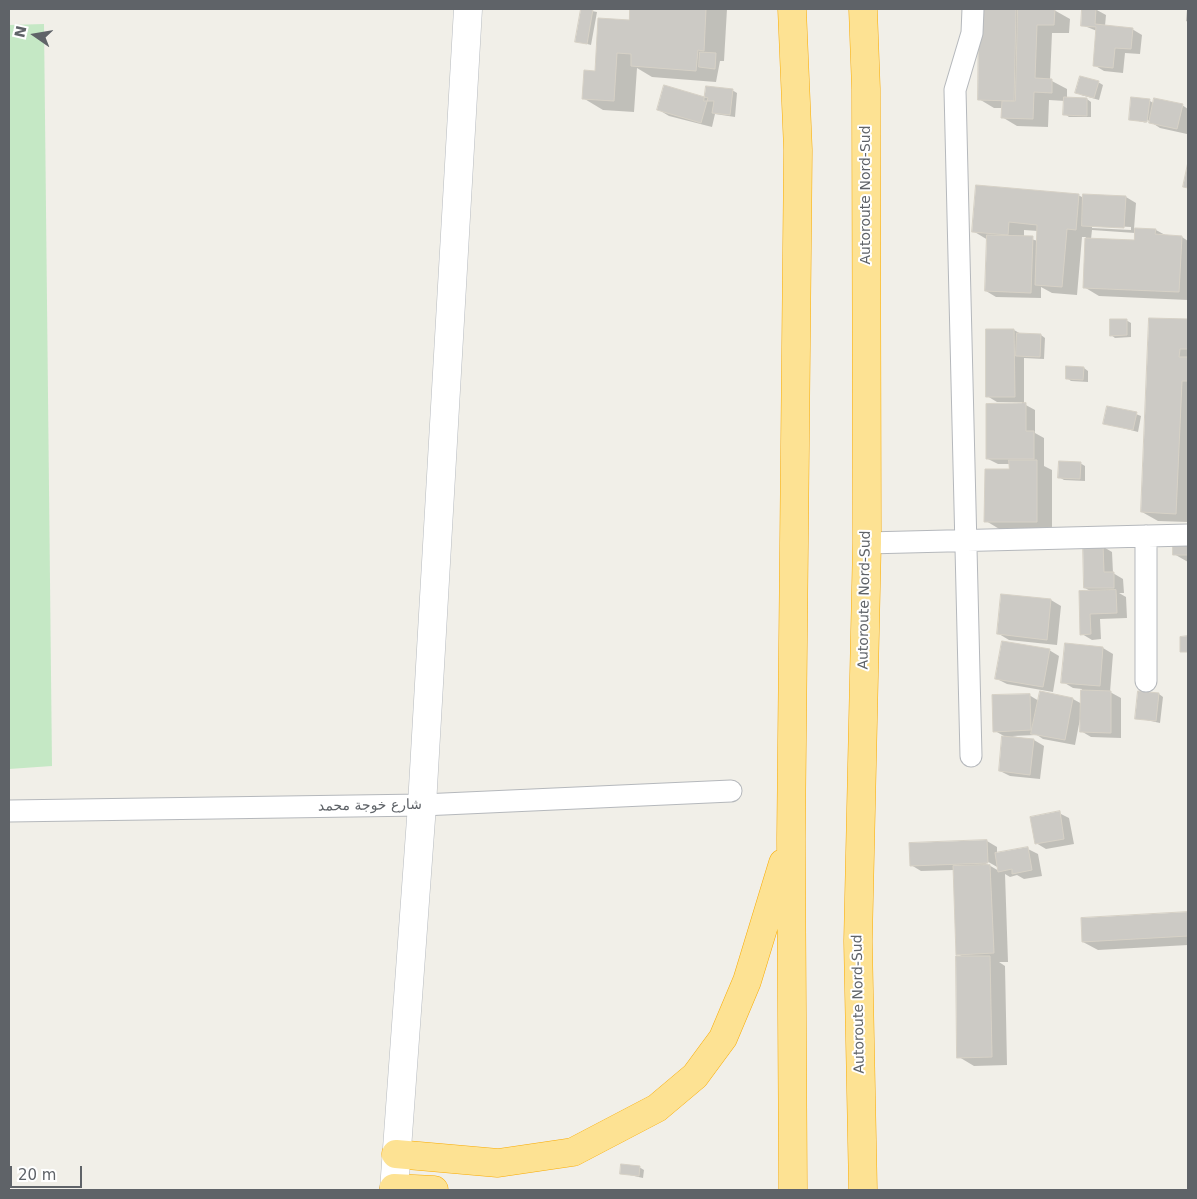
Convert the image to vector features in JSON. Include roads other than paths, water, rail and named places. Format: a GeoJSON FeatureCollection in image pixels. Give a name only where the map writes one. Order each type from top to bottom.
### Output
{"type":"FeatureCollection","features":[{"type":"Feature","properties":{"kind":"highway"},"geometry":{"type":"LineString","coordinates":[[792,9],[798,150],[791,838],[793,1190]]}},
{"type":"Feature","properties":{"kind":"highway","name":"Autoroute Nord-Sud"},"geometry":{"type":"LineString","coordinates":[[862,1190],[858,941],[867,543],[866,89],[863,9]]}},
{"type":"Feature","properties":{"kind":"highway"},"geometry":{"type":"LineString","coordinates":[[396,1154],[498,1163],[573,1152],[656,1108],[695,1076],[722,1038],[746,981],[791,838]]}},
{"type":"Feature","properties":{"kind":"highway"},"geometry":{"type":"LineString","coordinates":[[394,1189],[434,1190]]}},
{"type":"Feature","properties":{"kind":"main road"},"geometry":{"type":"LineString","coordinates":[[394,1189],[422,805],[468,9]]}},
{"type":"Feature","properties":{"kind":"street"},"geometry":{"type":"LineString","coordinates":[[970,756],[955,90],[972,33],[973,9]]}},
{"type":"Feature","properties":{"kind":"street"},"geometry":{"type":"LineString","coordinates":[[867,543],[1188,535]]}},
{"type":"Feature","properties":{"kind":"street"},"geometry":{"type":"LineString","coordinates":[[1146,536],[1146,681]]}},
{"type":"Feature","properties":{"kind":"street","name":"شارع خوجة محمد"},"geometry":{"type":"LineString","coordinates":[[9,811],[422,805],[731,791]]}}]}
